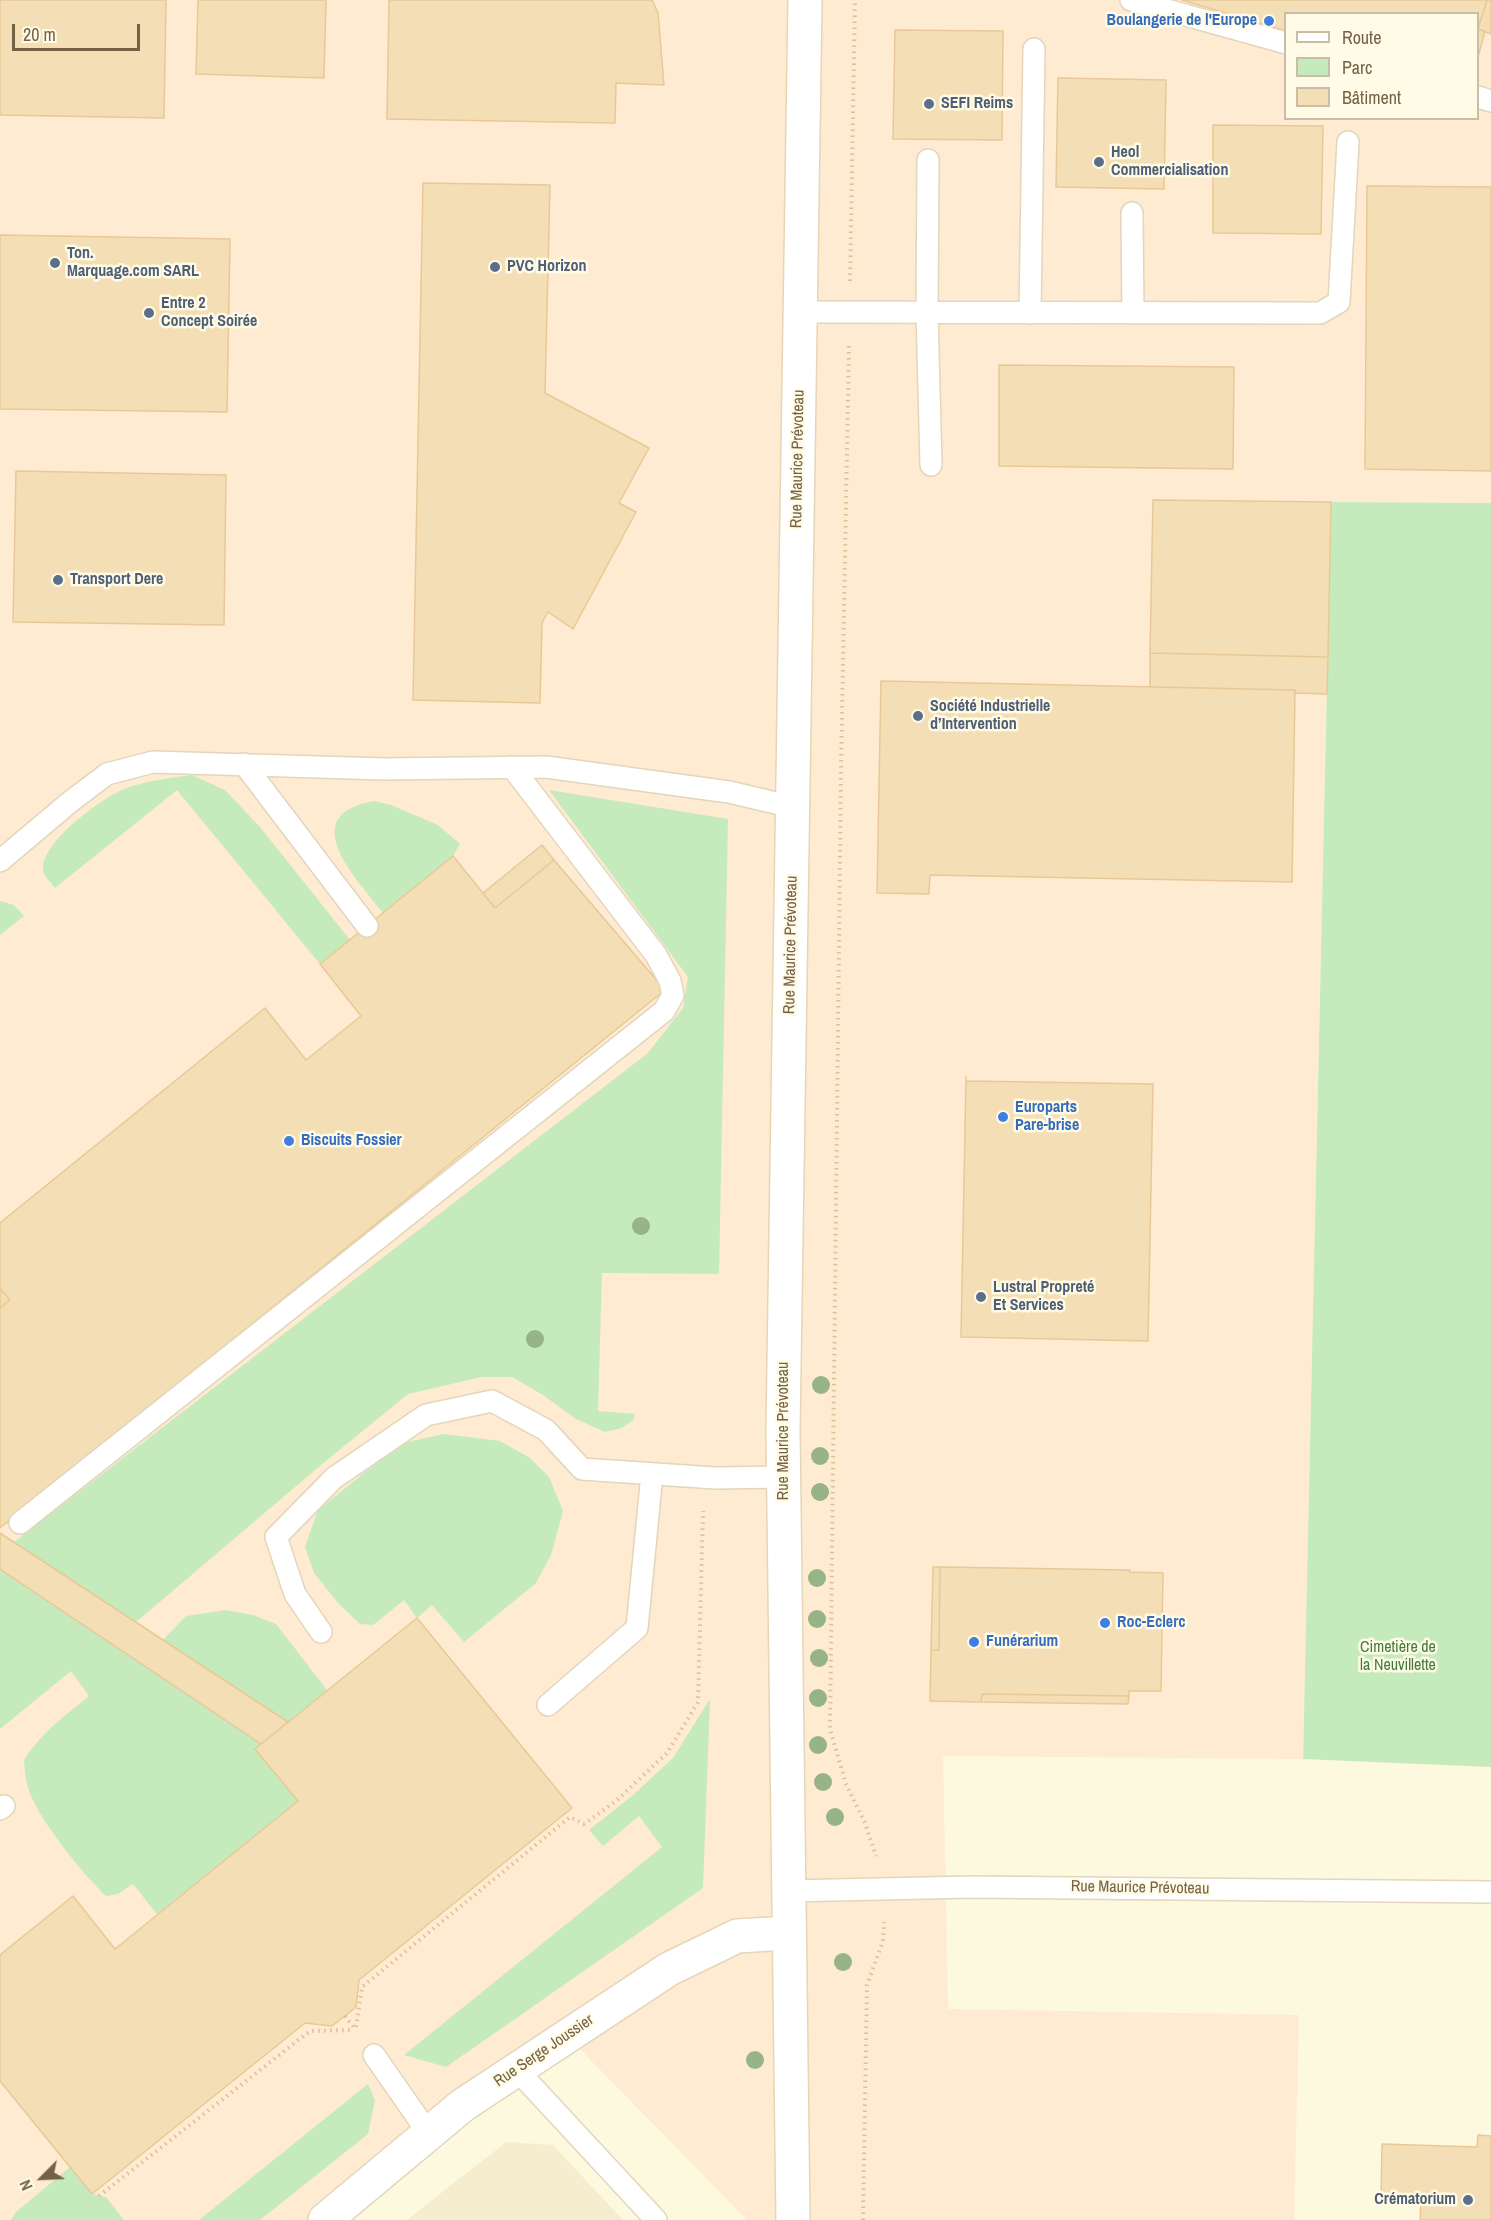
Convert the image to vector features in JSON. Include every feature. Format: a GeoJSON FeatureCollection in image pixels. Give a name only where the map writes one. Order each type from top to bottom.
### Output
{"type":"FeatureCollection","features":[{"type":"Feature","properties":{"kind":"street","name":"Rue Maurice Prévoteau"},"geometry":{"type":"LineString","coordinates":[[793,2220],[783,1478],[804,0]]}},
{"type":"Feature","properties":{"kind":"street","name":"Rue Serge Joussier"},"geometry":{"type":"LineString","coordinates":[[325,2220],[463,2105],[669,1969],[737,1936],[789,1933]]}},
{"type":"Feature","properties":{"kind":"lane"},"geometry":{"type":"LineString","coordinates":[[1131,0],[1284,42]]}},
{"type":"Feature","properties":{"kind":"lane"},"geometry":{"type":"LineString","coordinates":[[1030,313],[1034,49]]}},
{"type":"Feature","properties":{"kind":"lane"},"geometry":{"type":"LineString","coordinates":[[800,312],[1320,314],[1339,302],[1348,141]]}},
{"type":"Feature","properties":{"kind":"lane"},"geometry":{"type":"LineString","coordinates":[[928,160],[927,312],[931,465]]}},
{"type":"Feature","properties":{"kind":"lane"},"geometry":{"type":"LineString","coordinates":[[1132,213],[1132,313]]}},
{"type":"Feature","properties":{"kind":"lane"},"geometry":{"type":"LineString","coordinates":[[1,858],[107,774],[153,762],[384,769],[546,767],[706,789],[793,807]]}},
{"type":"Feature","properties":{"kind":"lane"},"geometry":{"type":"LineString","coordinates":[[244,764],[367,926]]}},
{"type":"Feature","properties":{"kind":"lane"},"geometry":{"type":"LineString","coordinates":[[20,1523],[664,1011],[673,994],[670,981],[656,954],[512,767]]}},
{"type":"Feature","properties":{"kind":"lane"},"geometry":{"type":"LineString","coordinates":[[321,1632],[295,1594],[276,1537],[334,1478],[426,1415],[492,1401],[546,1430],[582,1469],[704,1477],[783,1478]]}},
{"type":"Feature","properties":{"kind":"lane"},"geometry":{"type":"LineString","coordinates":[[548,1705],[637,1628],[652,1474]]}},
{"type":"Feature","properties":{"kind":"lane","name":"Rue Maurice Prévoteau"},"geometry":{"type":"LineString","coordinates":[[789,1891],[971,1887],[1491,1892]]}},
{"type":"Feature","properties":{"kind":"lane"},"geometry":{"type":"LineString","coordinates":[[374,2055],[429,2134]]}},
{"type":"Feature","properties":{"kind":"lane"},"geometry":{"type":"LineString","coordinates":[[517,2070],[656,2220]]}},
{"type":"Feature","properties":{"kind":"path"},"geometry":{"type":"LineString","coordinates":[[855,0],[842,745],[830,1729],[846,1784],[865,1823],[887,1889],[883,1941],[867,1986],[863,2220]]}},
{"type":"Feature","properties":{"kind":"path"},"geometry":{"type":"LineString","coordinates":[[99,2196],[310,2031],[356,2030],[362,1987],[570,1817],[584,1824],[616,1801],[667,1753],[698,1702],[704,1477]]}},
{"type":"Feature","properties":{"kind":"shaded area"},"geometry":{"type":"Polygon","coordinates":[[[0,0],[1491,0],[1491,503],[1331,502],[1303,1759],[943,1756],[948,2009],[1299,2015],[1294,2220],[747,2220],[575,2044],[337,2220],[0,2220],[0,0]]]}},
{"type":"Feature","properties":{"kind":"shaded area"},"geometry":{"type":"Polygon","coordinates":[[[506,2142],[553,2145],[623,2220],[407,2220],[506,2142]]]}},
{"type":"Feature","properties":{"kind":"green space","name":"Cimetière de la Neuvillette"},"geometry":{"type":"Polygon","coordinates":[[[1331,502],[1491,503],[1491,1767],[1303,1759],[1331,502]]]}},
{"type":"Feature","properties":{"kind":"green space"},"geometry":{"type":"Polygon","coordinates":[[[192,775],[225,790],[260,827],[350,940],[320,964],[177,790],[55,888],[46,877],[44,862],[50,850],[72,824],[101,802],[132,786],[192,775]]]}},
{"type":"Feature","properties":{"kind":"green space"},"geometry":{"type":"Polygon","coordinates":[[[549,790],[728,819],[719,1274],[602,1273],[598,1411],[635,1414],[633,1420],[622,1428],[605,1432],[576,1419],[543,1395],[512,1377],[482,1377],[408,1394],[136,1622],[14,1542],[648,1053],[683,1008],[688,977],[549,790]]]}},
{"type":"Feature","properties":{"kind":"green space"},"geometry":{"type":"Polygon","coordinates":[[[374,801],[391,805],[438,825],[460,844],[453,856],[383,913],[347,866],[338,849],[335,833],[338,819],[350,808],[374,801]]]}},
{"type":"Feature","properties":{"kind":"green space"},"geometry":{"type":"Polygon","coordinates":[[[0,901],[14,905],[24,916],[0,935],[0,901]]]}},
{"type":"Feature","properties":{"kind":"green space"},"geometry":{"type":"Polygon","coordinates":[[[444,1434],[500,1441],[530,1458],[549,1477],[563,1511],[551,1555],[536,1583],[464,1642],[432,1605],[417,1618],[404,1600],[373,1625],[360,1624],[339,1604],[314,1573],[305,1547],[318,1510],[384,1457],[408,1442],[444,1434]]]}},
{"type":"Feature","properties":{"kind":"green space"},"geometry":{"type":"Polygon","coordinates":[[[0,1569],[261,1744],[255,1749],[298,1801],[157,1914],[133,1884],[118,1894],[106,1896],[73,1860],[50,1829],[40,1814],[28,1787],[24,1760],[45,1733],[89,1696],[71,1671],[0,1729],[0,1569]]]}},
{"type":"Feature","properties":{"kind":"green space"},"geometry":{"type":"Polygon","coordinates":[[[226,1610],[253,1615],[276,1624],[327,1690],[288,1722],[163,1640],[186,1616],[226,1610]]]}},
{"type":"Feature","properties":{"kind":"green space"},"geometry":{"type":"Polygon","coordinates":[[[710,1699],[703,1888],[446,2067],[404,2055],[662,1847],[639,1816],[603,1846],[589,1830],[632,1796],[673,1758],[710,1699]]]}},
{"type":"Feature","properties":{"kind":"green space"},"geometry":{"type":"Polygon","coordinates":[[[368,2084],[375,2100],[368,2134],[260,2220],[199,2220],[368,2084]]]}},
{"type":"Feature","properties":{"kind":"green space"},"geometry":{"type":"Polygon","coordinates":[[[70,2167],[92,2194],[106,2197],[124,2220],[11,2220],[16,2212],[70,2167]]]}},
{"type":"Feature","properties":{"kind":"building"},"geometry":{"type":"Polygon","coordinates":[[[0,0],[166,0],[164,118],[0,115],[0,0]]]}},
{"type":"Feature","properties":{"kind":"building"},"geometry":{"type":"Polygon","coordinates":[[[198,0],[326,0],[324,78],[196,74],[198,0]]]}},
{"type":"Feature","properties":{"kind":"building"},"geometry":{"type":"Polygon","coordinates":[[[389,0],[652,0],[658,13],[664,85],[616,83],[615,123],[387,119],[389,0]]]}},
{"type":"Feature","properties":{"kind":"building","name":"Boulangerie de l'Europe"},"geometry":{"type":"Polygon","coordinates":[[[1182,0],[1487,0],[1479,26],[1479,12],[1284,12],[1284,30],[1182,0]]]}},
{"type":"Feature","properties":{"kind":"building"},"geometry":{"type":"Polygon","coordinates":[[[1487,0],[1491,0],[1491,34],[1479,29],[1487,0]]]}},
{"type":"Feature","properties":{"kind":"building"},"geometry":{"type":"Polygon","coordinates":[[[1479,29],[1485,31],[1479,53],[1479,29]]]}},
{"type":"Feature","properties":{"kind":"building"},"geometry":{"type":"Polygon","coordinates":[[[895,30],[1003,31],[1002,140],[893,139],[895,30]]]}},
{"type":"Feature","properties":{"kind":"building"},"geometry":{"type":"Polygon","coordinates":[[[1058,78],[1166,80],[1164,189],[1056,187],[1058,78]]]}},
{"type":"Feature","properties":{"kind":"building"},"geometry":{"type":"Polygon","coordinates":[[[1213,125],[1323,126],[1321,234],[1213,233],[1213,125]]]}},
{"type":"Feature","properties":{"kind":"building"},"geometry":{"type":"Polygon","coordinates":[[[423,183],[550,185],[545,393],[649,448],[619,503],[636,512],[573,629],[548,612],[542,623],[540,703],[413,700],[423,183]]]}},
{"type":"Feature","properties":{"kind":"building"},"geometry":{"type":"Polygon","coordinates":[[[1367,186],[1491,187],[1491,471],[1365,469],[1367,186]]]}},
{"type":"Feature","properties":{"kind":"building"},"geometry":{"type":"Polygon","coordinates":[[[0,235],[230,239],[227,412],[0,409],[0,235]]]}},
{"type":"Feature","properties":{"kind":"building"},"geometry":{"type":"Polygon","coordinates":[[[999,365],[1234,367],[1233,469],[999,466],[999,365]]]}},
{"type":"Feature","properties":{"kind":"building"},"geometry":{"type":"Polygon","coordinates":[[[16,471],[226,475],[224,625],[13,622],[16,471]]]}},
{"type":"Feature","properties":{"kind":"building"},"geometry":{"type":"Polygon","coordinates":[[[1153,500],[1331,502],[1328,657],[1150,653],[1153,500]]]}},
{"type":"Feature","properties":{"kind":"building"},"geometry":{"type":"Polygon","coordinates":[[[1150,653],[1328,657],[1327,694],[1295,693],[1295,690],[1150,687],[1150,653]]]}},
{"type":"Feature","properties":{"kind":"building"},"geometry":{"type":"Polygon","coordinates":[[[881,681],[1295,690],[1292,882],[930,875],[929,894],[877,893],[881,681]]]}},
{"type":"Feature","properties":{"kind":"building"},"geometry":{"type":"Polygon","coordinates":[[[542,845],[554,860],[495,908],[483,893],[542,845]]]}},
{"type":"Feature","properties":{"kind":"building","name":"Biscuits Fossier"},"geometry":{"type":"Polygon","coordinates":[[[453,856],[495,908],[554,860],[665,990],[0,1528],[0,1308],[10,1300],[0,1288],[0,1223],[265,1008],[306,1060],[361,1016],[320,964],[453,856]]]}},
{"type":"Feature","properties":{"kind":"building"},"geometry":{"type":"Polygon","coordinates":[[[966,1077],[966,1081],[1153,1084],[1148,1341],[961,1337],[966,1077]]]}},
{"type":"Feature","properties":{"kind":"building"},"geometry":{"type":"Polygon","coordinates":[[[0,1288],[10,1300],[0,1308],[0,1288]]]}},
{"type":"Feature","properties":{"kind":"building"},"geometry":{"type":"Polygon","coordinates":[[[0,1533],[288,1722],[261,1744],[0,1569],[0,1533]]]}},
{"type":"Feature","properties":{"kind":"building"},"geometry":{"type":"Polygon","coordinates":[[[933,1567],[940,1567],[939,1650],[931,1650],[933,1567]]]}},
{"type":"Feature","properties":{"kind":"building"},"geometry":{"type":"Polygon","coordinates":[[[940,1567],[1130,1570],[1130,1572],[1163,1573],[1161,1691],[1129,1691],[1129,1696],[982,1694],[981,1702],[930,1701],[931,1650],[939,1650],[940,1567]]]}},
{"type":"Feature","properties":{"kind":"building"},"geometry":{"type":"Polygon","coordinates":[[[417,1618],[572,1808],[359,1980],[356,2007],[345,2016],[332,2026],[305,2023],[92,2194],[0,2081],[0,1955],[73,1896],[115,1949],[298,1801],[255,1749],[417,1618]]]}},
{"type":"Feature","properties":{"kind":"building"},"geometry":{"type":"Polygon","coordinates":[[[982,1694],[1129,1696],[1128,1704],[981,1702],[982,1694]]]}},
{"type":"Feature","properties":{"kind":"building"},"geometry":{"type":"Polygon","coordinates":[[[1478,2135],[1491,2136],[1491,2220],[1420,2220],[1421,2199],[1381,2198],[1382,2144],[1477,2147],[1478,2135]]]}},
{"type":"Feature","properties":{"kind":"place","name":"Boulangerie de l'Europe"},"geometry":{"type":"Point","coordinates":[1269,21]}},
{"type":"Feature","properties":{"kind":"place","name":"SEFI Reims"},"geometry":{"type":"Point","coordinates":[929,104]}},
{"type":"Feature","properties":{"kind":"place","name":"Heol Commercialisation"},"geometry":{"type":"Point","coordinates":[1099,162]}},
{"type":"Feature","properties":{"kind":"place","name":"Ton. Marquage.com SARL"},"geometry":{"type":"Point","coordinates":[55,263]}},
{"type":"Feature","properties":{"kind":"place","name":"PVC Horizon"},"geometry":{"type":"Point","coordinates":[495,267]}},
{"type":"Feature","properties":{"kind":"place","name":"Entre 2 Concept Soirée"},"geometry":{"type":"Point","coordinates":[149,313]}},
{"type":"Feature","properties":{"kind":"place","name":"Transport Dere"},"geometry":{"type":"Point","coordinates":[58,580]}},
{"type":"Feature","properties":{"kind":"place","name":"Société Industrielle d’Intervention"},"geometry":{"type":"Point","coordinates":[918,716]}},
{"type":"Feature","properties":{"kind":"place","name":"Europarts Pare-brise"},"geometry":{"type":"Point","coordinates":[1003,1117]}},
{"type":"Feature","properties":{"kind":"place","name":"Biscuits Fossier"},"geometry":{"type":"Point","coordinates":[289,1141]}},
{"type":"Feature","properties":{"kind":"place","name":"Lustral Propreté Et Services"},"geometry":{"type":"Point","coordinates":[981,1297]}},
{"type":"Feature","properties":{"kind":"place","name":"Roc-Eclerc"},"geometry":{"type":"Point","coordinates":[1105,1623]}},
{"type":"Feature","properties":{"kind":"place","name":"Funérarium"},"geometry":{"type":"Point","coordinates":[974,1642]}},
{"type":"Feature","properties":{"kind":"place","name":"Crématorium"},"geometry":{"type":"Point","coordinates":[1468,2200]}}]}
